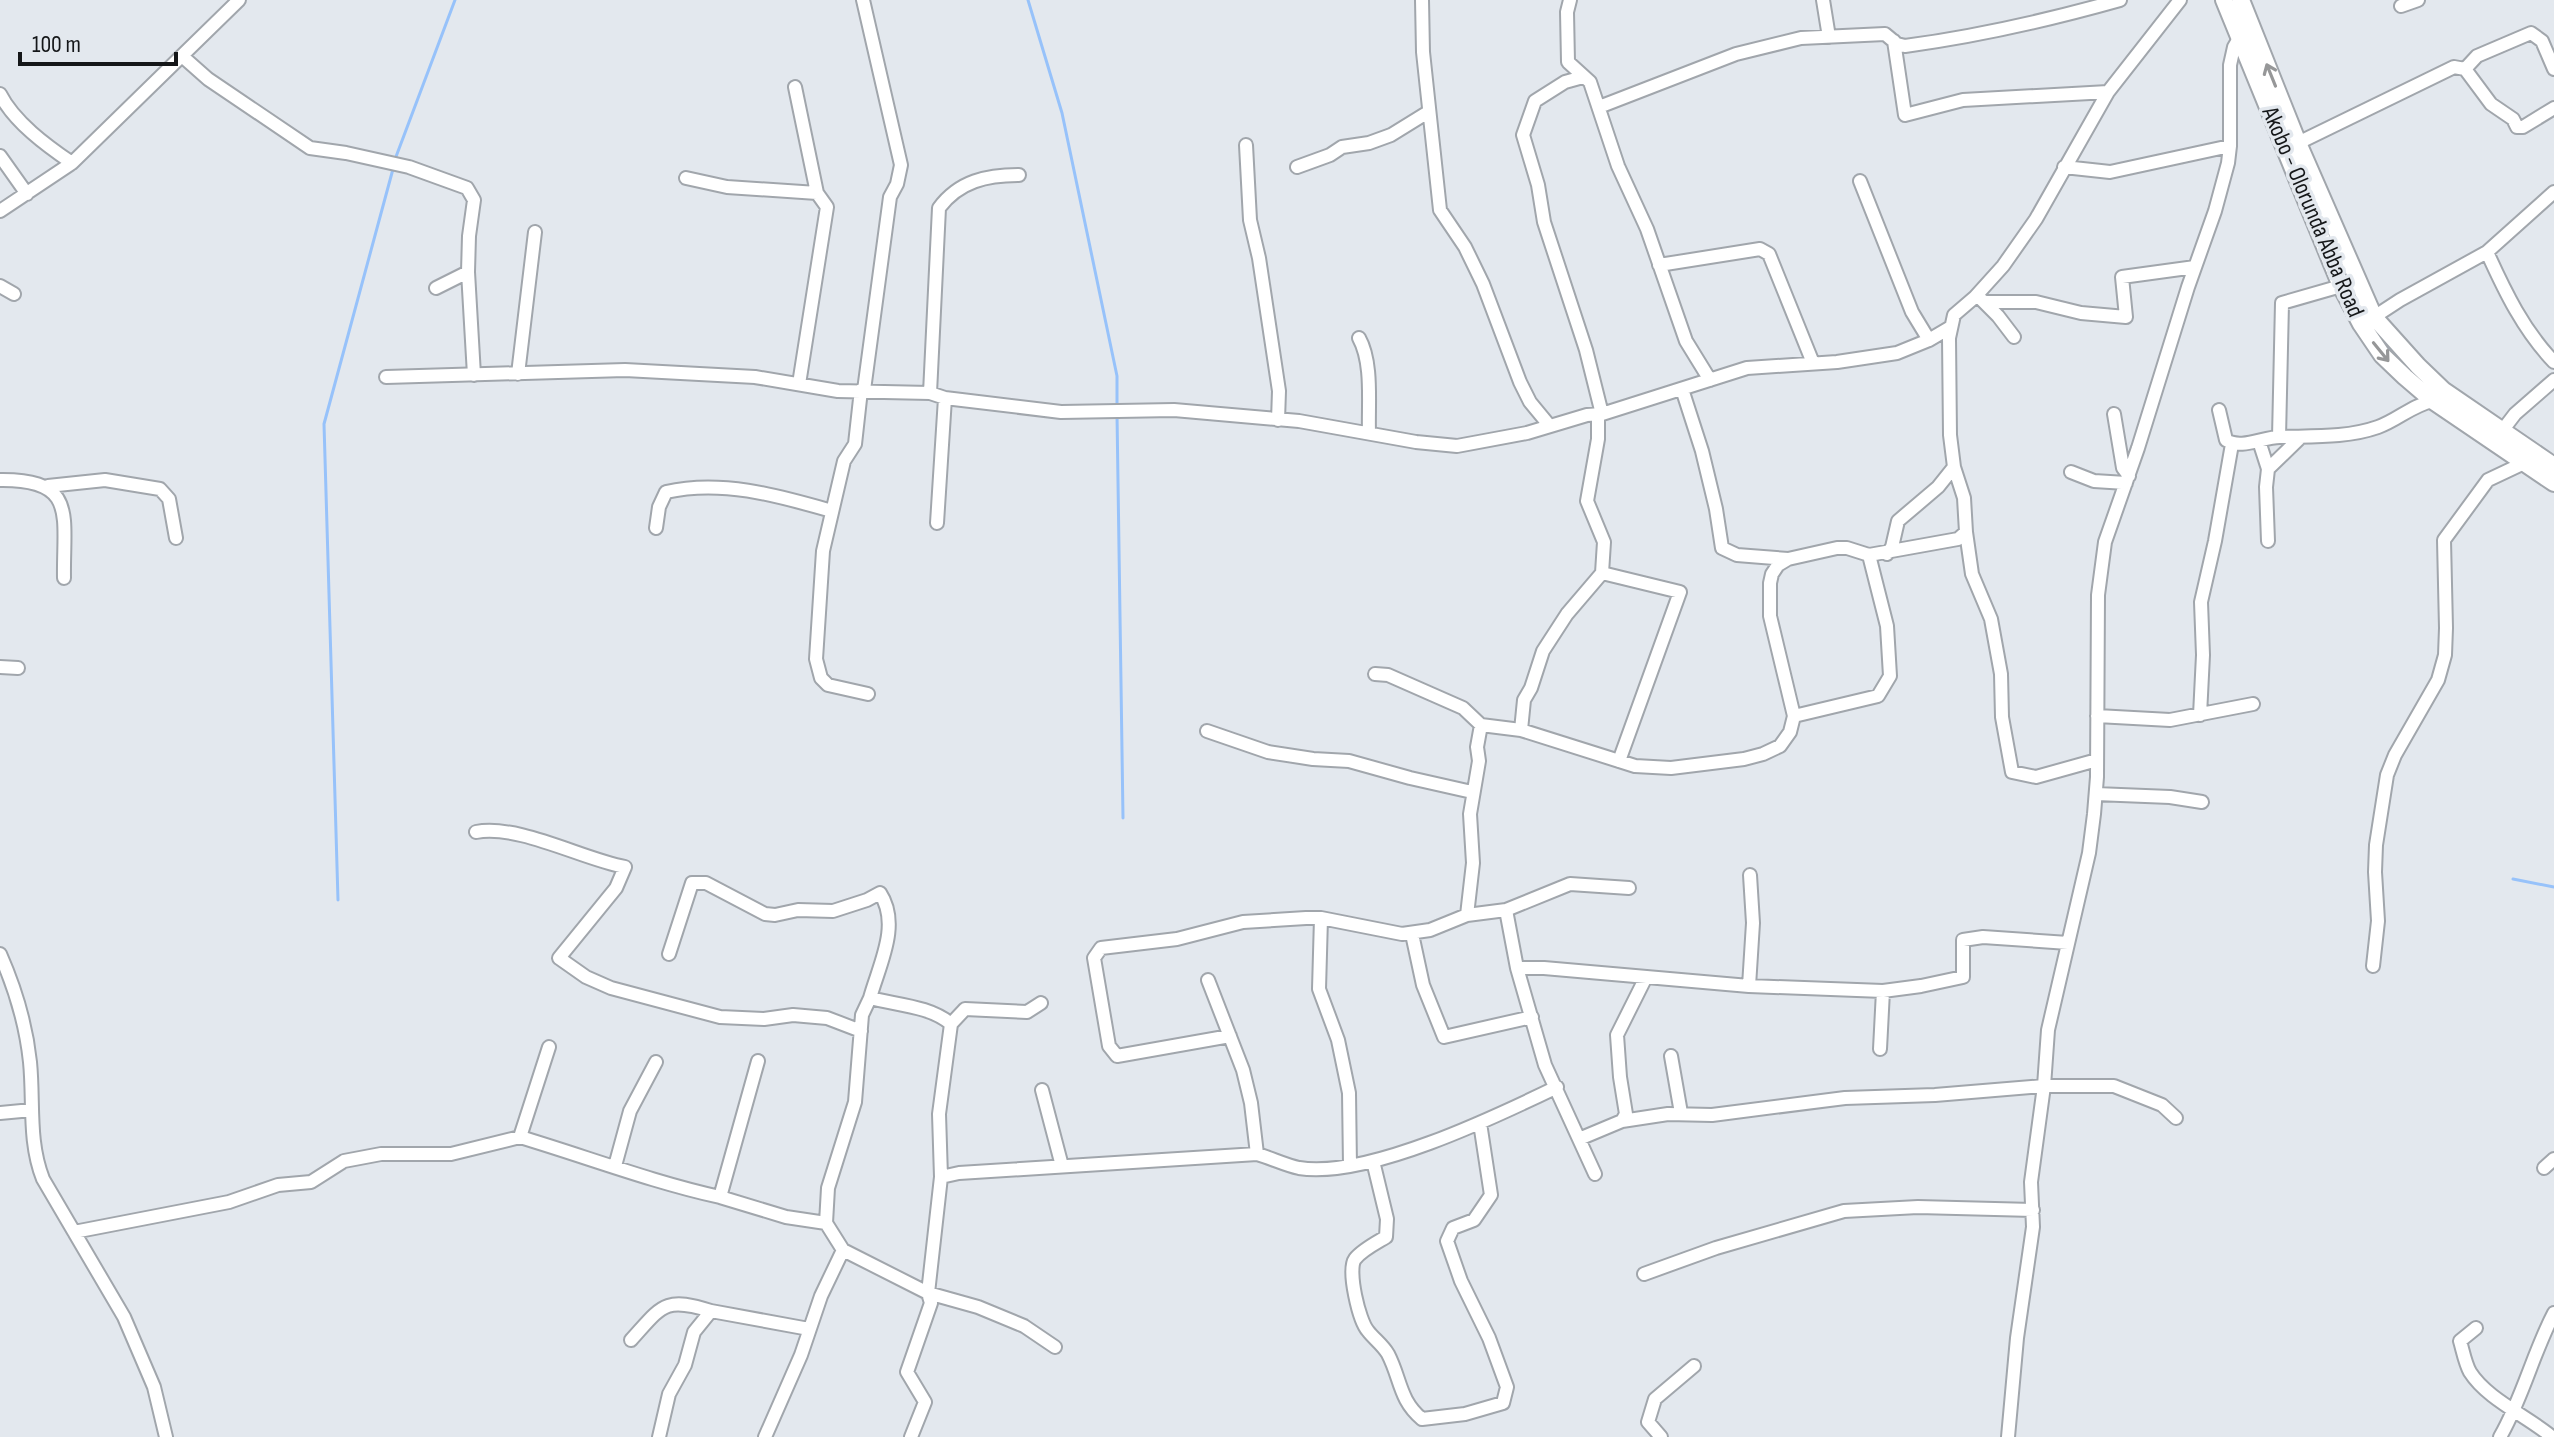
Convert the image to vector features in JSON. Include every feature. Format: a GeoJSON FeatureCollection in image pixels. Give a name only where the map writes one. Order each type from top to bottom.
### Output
{"type":"FeatureCollection","features":[{"type":"Feature","properties":{"kind":"main road","name":"Akobo - Olorunda Abba Road"},"geometry":{"type":"LineString","coordinates":[[2224,0],[2241,35],[2341,286],[2382,355],[2433,401],[2554,483]]}},
{"type":"Feature","properties":{"kind":"main road","name":"Akobo - Olorunda Abba Road"},"geometry":{"type":"LineString","coordinates":[[2241,0],[2298,143],[2374,317],[2443,390],[2554,466]]}},
{"type":"Feature","properties":{"kind":"street"},"geometry":{"type":"LineString","coordinates":[[0,211],[72,163],[239,0]]}},
{"type":"Feature","properties":{"kind":"street"},"geometry":{"type":"LineString","coordinates":[[863,0],[901,165],[890,197],[855,444],[844,461],[821,566],[817,670],[828,685],[868,694]]}},
{"type":"Feature","properties":{"kind":"street"},"geometry":{"type":"LineString","coordinates":[[1422,0],[1423,52],[1440,210],[1465,247],[1483,284],[1505,348],[1530,402],[1549,425]]}},
{"type":"Feature","properties":{"kind":"street"},"geometry":{"type":"LineString","coordinates":[[1570,0],[1567,12],[1568,62],[1590,82],[1618,166],[1647,229],[1686,341],[1710,380]]}},
{"type":"Feature","properties":{"kind":"street"},"geometry":{"type":"LineString","coordinates":[[1823,0],[1829,37]]}},
{"type":"Feature","properties":{"kind":"street"},"geometry":{"type":"LineString","coordinates":[[1599,107],[1736,54],[1801,38],[1885,34],[1905,46],[2039,23],[2120,0]]}},
{"type":"Feature","properties":{"kind":"street"},"geometry":{"type":"LineString","coordinates":[[2097,760],[2036,777],[2012,772],[2002,717],[2001,674],[1991,619],[1972,574],[1964,498],[1954,467],[1950,435],[1950,332],[1954,315],[1980,300],[2036,219],[2108,92],[2180,0]]}},
{"type":"Feature","properties":{"kind":"street"},"geometry":{"type":"LineString","coordinates":[[2401,6],[2418,0]]}},
{"type":"Feature","properties":{"kind":"street"},"geometry":{"type":"LineString","coordinates":[[2465,69],[2477,56],[2531,33],[2542,41],[2554,69]]}},
{"type":"Feature","properties":{"kind":"street"},"geometry":{"type":"LineString","coordinates":[[2008,1437],[2017,1338],[2024,1302],[2033,1210],[2031,1182],[2048,1030],[2089,853],[2096,794],[2100,565],[2215,211],[2230,146],[2230,65],[2234,47],[2241,35]]}},
{"type":"Feature","properties":{"kind":"street"},"geometry":{"type":"LineString","coordinates":[[1894,41],[1905,115],[1963,100],[2108,92]]}},
{"type":"Feature","properties":{"kind":"street"},"geometry":{"type":"LineString","coordinates":[[182,56],[208,79],[310,148],[409,167],[467,188],[474,200],[468,272],[474,375]]}},
{"type":"Feature","properties":{"kind":"street"},"geometry":{"type":"LineString","coordinates":[[2298,143],[2454,67],[2465,69],[2491,104],[2513,119],[2517,127],[2523,127],[2554,108]]}},
{"type":"Feature","properties":{"kind":"street"},"geometry":{"type":"LineString","coordinates":[[1521,730],[1524,700],[1543,651],[1567,614],[1602,573],[1604,542],[1587,501],[1600,414],[1586,350],[1544,222],[1538,185],[1523,135],[1535,101],[1565,82],[1583,77]]}},
{"type":"Feature","properties":{"kind":"street"},"geometry":{"type":"LineString","coordinates":[[795,87],[817,193],[827,207],[799,384]]}},
{"type":"Feature","properties":{"kind":"street"},"geometry":{"type":"LineString","coordinates":[[0,94],[6,106],[52,149],[72,163]]}},
{"type":"Feature","properties":{"kind":"street"},"geometry":{"type":"LineString","coordinates":[[1297,167],[1330,155],[1342,147],[1369,143],[1391,135],[1425,114],[1429,115]]}},
{"type":"Feature","properties":{"kind":"street"},"geometry":{"type":"LineString","coordinates":[[1246,145],[1250,220],[1259,258],[1279,391],[1278,420]]}},
{"type":"Feature","properties":{"kind":"street"},"geometry":{"type":"LineString","coordinates":[[2064,167],[2110,172],[2230,146]]}},
{"type":"Feature","properties":{"kind":"street"},"geometry":{"type":"LineString","coordinates":[[0,156],[27,194]]}},
{"type":"Feature","properties":{"kind":"street"},"geometry":{"type":"LineString","coordinates":[[930,393],[939,208],[956,189],[966,187],[978,178],[1019,175]]}},
{"type":"Feature","properties":{"kind":"street"},"geometry":{"type":"LineString","coordinates":[[686,178],[727,187],[817,193]]}},
{"type":"Feature","properties":{"kind":"street"},"geometry":{"type":"LineString","coordinates":[[1860,181],[1912,312],[1932,339]]}},
{"type":"Feature","properties":{"kind":"street"},"geometry":{"type":"LineString","coordinates":[[2374,317],[2487,252],[2554,192]]}},
{"type":"Feature","properties":{"kind":"street"},"geometry":{"type":"LineString","coordinates":[[518,374],[535,232]]}},
{"type":"Feature","properties":{"kind":"street"},"geometry":{"type":"LineString","coordinates":[[1659,265],[1760,249],[1769,254],[1813,363]]}},
{"type":"Feature","properties":{"kind":"street"},"geometry":{"type":"LineString","coordinates":[[2487,252],[2507,297],[2540,348],[2554,362]]}},
{"type":"Feature","properties":{"kind":"street"},"geometry":{"type":"LineString","coordinates":[[1980,300],[2036,302],[2081,313],[2126,317],[2122,277],[2195,267]]}},
{"type":"Feature","properties":{"kind":"street"},"geometry":{"type":"LineString","coordinates":[[436,288],[468,272]]}},
{"type":"Feature","properties":{"kind":"street"},"geometry":{"type":"LineString","coordinates":[[0,286],[14,294]]}},
{"type":"Feature","properties":{"kind":"street"},"geometry":{"type":"LineString","coordinates":[[2279,437],[2282,303],[2341,286]]}},
{"type":"Feature","properties":{"kind":"street"},"geometry":{"type":"LineString","coordinates":[[1980,300],[2014,337]]}},
{"type":"Feature","properties":{"kind":"street"},"geometry":{"type":"LineString","coordinates":[[386,377],[625,370],[755,377],[838,391],[930,393],[945,398],[1061,412],[1174,410],[1312,422],[1457,446],[1496,440],[1600,414],[1761,365],[1813,363],[1897,353],[1950,332]]}},
{"type":"Feature","properties":{"kind":"street"},"geometry":{"type":"LineString","coordinates":[[1359,338],[1364,347],[1369,433]]}},
{"type":"Feature","properties":{"kind":"street"},"geometry":{"type":"LineString","coordinates":[[2502,431],[2515,414],[2554,380]]}},
{"type":"Feature","properties":{"kind":"street"},"geometry":{"type":"LineString","coordinates":[[1682,389],[1702,451],[1722,548],[1737,555],[1788,559],[1837,548],[1869,555],[1887,554],[1958,539],[1966,532]]}},
{"type":"Feature","properties":{"kind":"street"},"geometry":{"type":"LineString","coordinates":[[937,523],[945,398]]}},
{"type":"Feature","properties":{"kind":"street"},"geometry":{"type":"LineString","coordinates":[[2219,410],[2226,440],[2232,444],[2279,437],[2340,435],[2376,428],[2419,404],[2433,401]]}},
{"type":"Feature","properties":{"kind":"street"},"geometry":{"type":"LineString","coordinates":[[2114,414],[2123,468],[2128,480]]}},
{"type":"Feature","properties":{"kind":"street"},"geometry":{"type":"LineString","coordinates":[[2268,469],[2301,437]]}},
{"type":"Feature","properties":{"kind":"street"},"geometry":{"type":"LineString","coordinates":[[2259,441],[2268,469],[2268,541]]}},
{"type":"Feature","properties":{"kind":"street"},"geometry":{"type":"LineString","coordinates":[[2200,715],[2203,655],[2201,602],[2232,444]]}},
{"type":"Feature","properties":{"kind":"street"},"geometry":{"type":"LineString","coordinates":[[2373,966],[2378,921],[2376,845],[2387,775],[2395,755],[2438,680],[2445,655],[2444,540],[2488,480],[2524,463]]}},
{"type":"Feature","properties":{"kind":"street"},"geometry":{"type":"LineString","coordinates":[[1887,554],[1892,547],[1898,521],[1938,487],[1954,467]]}},
{"type":"Feature","properties":{"kind":"street"},"geometry":{"type":"LineString","coordinates":[[2071,472],[2094,481],[2128,480]]}},
{"type":"Feature","properties":{"kind":"street"},"geometry":{"type":"LineString","coordinates":[[0,480],[29,480],[48,486],[105,480],[160,489],[169,499],[176,538]]}},
{"type":"Feature","properties":{"kind":"street"},"geometry":{"type":"LineString","coordinates":[[656,528],[659,507],[666,492],[700,485],[755,492],[810,503],[832,511]]}},
{"type":"Feature","properties":{"kind":"street"},"geometry":{"type":"LineString","coordinates":[[48,486],[60,500],[64,578]]}},
{"type":"Feature","properties":{"kind":"street"},"geometry":{"type":"LineString","coordinates":[[1794,716],[1878,696],[1890,676],[1887,626],[1869,555]]}},
{"type":"Feature","properties":{"kind":"street"},"geometry":{"type":"LineString","coordinates":[[1375,674],[1388,675],[1463,708],[1481,725],[1521,730],[1619,761],[1662,769],[1744,759],[1780,746],[1790,732],[1794,716],[1770,616],[1772,574],[1778,565],[1788,559]]}},
{"type":"Feature","properties":{"kind":"street"},"geometry":{"type":"LineString","coordinates":[[1602,573],[1680,592],[1619,761]]}},
{"type":"Feature","properties":{"kind":"street"},"geometry":{"type":"LineString","coordinates":[[0,667],[18,668]]}},
{"type":"Feature","properties":{"kind":"street"},"geometry":{"type":"LineString","coordinates":[[2097,716],[2170,720],[2253,704]]}},
{"type":"Feature","properties":{"kind":"street"},"geometry":{"type":"LineString","coordinates":[[1467,915],[1473,863],[1470,814],[1479,761],[1477,747],[1481,725]]}},
{"type":"Feature","properties":{"kind":"street"},"geometry":{"type":"LineString","coordinates":[[1207,731],[1268,752],[1349,761],[1472,792]]}},
{"type":"Feature","properties":{"kind":"street"},"geometry":{"type":"LineString","coordinates":[[2096,794],[2170,797],[2202,802]]}},
{"type":"Feature","properties":{"kind":"street"},"geometry":{"type":"LineString","coordinates":[[476,832],[487,830],[520,836],[625,867],[616,888],[559,958],[586,977],[611,988],[720,1017],[764,1019],[793,1015],[827,1018],[861,1031]]}},
{"type":"Feature","properties":{"kind":"street"},"geometry":{"type":"LineString","coordinates":[[1749,986],[1753,923],[1750,875]]}},
{"type":"Feature","properties":{"kind":"street"},"geometry":{"type":"LineString","coordinates":[[669,954],[692,883],[698,881],[765,914],[775,915],[798,910],[833,911],[880,893],[888,905],[889,917],[879,975],[862,1015],[855,1102],[828,1188],[826,1223],[843,1250],[928,1293],[978,1307],[1024,1326],[1055,1347]]}},
{"type":"Feature","properties":{"kind":"street"},"geometry":{"type":"LineString","coordinates":[[1230,1036],[1117,1056],[1109,1046],[1094,958],[1101,948],[1177,939],[1243,922],[1321,918],[1412,934],[1467,915],[1506,910],[1570,884],[1629,888]]}},
{"type":"Feature","properties":{"kind":"street"},"geometry":{"type":"LineString","coordinates":[[1506,910],[1517,968],[1545,1065],[1595,1174]]}},
{"type":"Feature","properties":{"kind":"street"},"geometry":{"type":"LineString","coordinates":[[1321,918],[1319,989],[1338,1040],[1349,1093],[1350,1166]]}},
{"type":"Feature","properties":{"kind":"street"},"geometry":{"type":"LineString","coordinates":[[1412,934],[1423,985],[1444,1037],[1532,1017]]}},
{"type":"Feature","properties":{"kind":"street"},"geometry":{"type":"LineString","coordinates":[[1517,968],[1749,986],[1883,991],[1963,977],[1963,940],[1983,937],[2068,943]]}},
{"type":"Feature","properties":{"kind":"street"},"geometry":{"type":"LineString","coordinates":[[0,954],[23,1017],[30,1062],[36,1161],[43,1179],[124,1317],[141,1353],[154,1387],[166,1437]]}},
{"type":"Feature","properties":{"kind":"street"},"geometry":{"type":"LineString","coordinates":[[1622,1121],[1626,1114],[1617,1035],[1646,977]]}},
{"type":"Feature","properties":{"kind":"street"},"geometry":{"type":"LineString","coordinates":[[1208,980],[1243,1070],[1251,1103],[1257,1154]]}},
{"type":"Feature","properties":{"kind":"street"},"geometry":{"type":"LineString","coordinates":[[1880,1049],[1883,991]]}},
{"type":"Feature","properties":{"kind":"street"},"geometry":{"type":"LineString","coordinates":[[870,998],[926,1010],[941,1015],[951,1024]]}},
{"type":"Feature","properties":{"kind":"street"},"geometry":{"type":"LineString","coordinates":[[911,1437],[925,1402],[907,1372],[931,1303],[928,1293],[941,1177],[939,1114],[951,1024],[965,1009],[1027,1012],[1041,1003]]}},
{"type":"Feature","properties":{"kind":"street"},"geometry":{"type":"LineString","coordinates":[[520,1137],[549,1047]]}},
{"type":"Feature","properties":{"kind":"street"},"geometry":{"type":"LineString","coordinates":[[1671,1056],[1681,1113]]}},
{"type":"Feature","properties":{"kind":"street"},"geometry":{"type":"LineString","coordinates":[[720,1197],[758,1061]]}},
{"type":"Feature","properties":{"kind":"street"},"geometry":{"type":"LineString","coordinates":[[615,1166],[630,1111],[656,1062]]}},
{"type":"Feature","properties":{"kind":"street"},"geometry":{"type":"LineString","coordinates":[[1579,1139],[1622,1121],[1681,1113],[1712,1115],[1845,1098],[1935,1095],[2044,1086],[2114,1086],[2162,1105],[2176,1118]]}},
{"type":"Feature","properties":{"kind":"street"},"geometry":{"type":"LineString","coordinates":[[941,1177],[1257,1154],[1299,1168],[1350,1166],[1373,1161],[1480,1123],[1557,1087]]}},
{"type":"Feature","properties":{"kind":"street"},"geometry":{"type":"LineString","coordinates":[[1042,1090],[1062,1166]]}},
{"type":"Feature","properties":{"kind":"street"},"geometry":{"type":"LineString","coordinates":[[0,1113],[32,1110]]}},
{"type":"Feature","properties":{"kind":"street"},"geometry":{"type":"LineString","coordinates":[[1373,1161],[1387,1219],[1386,1237],[1355,1260],[1351,1271],[1359,1311],[1367,1330],[1379,1340],[1389,1356],[1409,1407],[1422,1419],[1465,1414],[1503,1403],[1507,1387],[1447,1241],[1453,1228],[1474,1220],[1491,1195],[1480,1123]]}},
{"type":"Feature","properties":{"kind":"street"},"geometry":{"type":"LineString","coordinates":[[74,1232],[229,1202],[278,1185],[311,1182],[344,1161],[381,1154],[451,1154],[520,1137],[615,1166],[661,1184],[720,1197],[786,1217],[826,1223]]}},
{"type":"Feature","properties":{"kind":"street"},"geometry":{"type":"LineString","coordinates":[[1644,1274],[1716,1248],[1844,1211],[1918,1207],[2033,1210]]}},
{"type":"Feature","properties":{"kind":"street"},"geometry":{"type":"LineString","coordinates":[[765,1437],[789,1384],[832,1268],[843,1250]]}},
{"type":"Feature","properties":{"kind":"street"},"geometry":{"type":"LineString","coordinates":[[631,1340],[660,1308],[685,1303],[711,1311],[809,1329]]}},
{"type":"Feature","properties":{"kind":"street"},"geometry":{"type":"LineString","coordinates":[[659,1437],[669,1394],[685,1365],[694,1332],[711,1311]]}},
{"type":"Feature","properties":{"kind":"street"},"geometry":{"type":"LineString","coordinates":[[2500,1437],[2516,1410],[2539,1344],[2554,1313]]}},
{"type":"Feature","properties":{"kind":"street"},"geometry":{"type":"LineString","coordinates":[[2476,1328],[2460,1341],[2470,1372],[2492,1396],[2552,1437]]}},
{"type":"Feature","properties":{"kind":"street"},"geometry":{"type":"LineString","coordinates":[[1661,1437],[1648,1422],[1655,1399],[1694,1366]]}},
{"type":"Feature","properties":{"kind":"waterway"},"geometry":{"type":"LineString","coordinates":[[394,162],[455,0]]}},
{"type":"Feature","properties":{"kind":"waterway"},"geometry":{"type":"LineString","coordinates":[[1028,0],[1062,113],[1117,376],[1117,406]]}},
{"type":"Feature","properties":{"kind":"waterway"},"geometry":{"type":"LineString","coordinates":[[338,900],[324,424],[393,169]]}},
{"type":"Feature","properties":{"kind":"waterway"},"geometry":{"type":"LineString","coordinates":[[1117,414],[1123,818]]}},
{"type":"Feature","properties":{"kind":"waterway"},"geometry":{"type":"LineString","coordinates":[[2513,879],[2554,887]]}}]}
